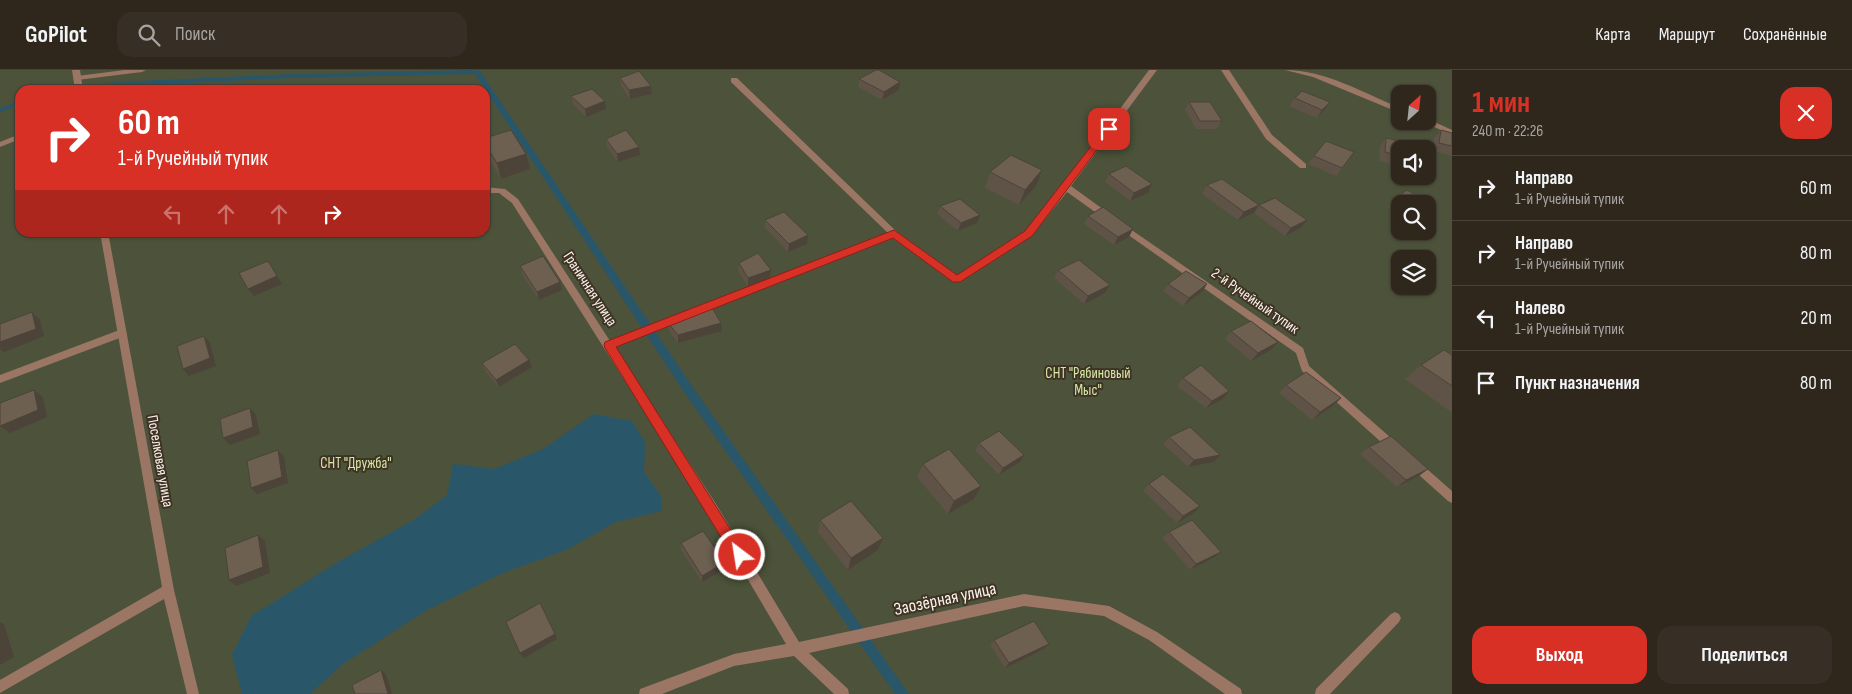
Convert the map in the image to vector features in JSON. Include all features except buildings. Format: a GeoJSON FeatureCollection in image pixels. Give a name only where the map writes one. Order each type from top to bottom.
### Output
{"type":"FeatureCollection","features":[{"type":"Feature","properties":{"kind":"street"},"geometry":{"type":"LineString","coordinates":[[76,70],[78,85]]}},
{"type":"Feature","properties":{"kind":"street"},"geometry":{"type":"LineString","coordinates":[[77,78],[142,70]]}},
{"type":"Feature","properties":{"kind":"street"},"geometry":{"type":"LineString","coordinates":[[734,80],[894,234],[957,280],[1029,234],[1152,70]]}},
{"type":"Feature","properties":{"kind":"street"},"geometry":{"type":"LineString","coordinates":[[1225,70],[1269,137],[1304,166]]}},
{"type":"Feature","properties":{"kind":"street"},"geometry":{"type":"LineString","coordinates":[[1289,70],[1315,75],[1391,107]]}},
{"type":"Feature","properties":{"kind":"street"},"geometry":{"type":"LineString","coordinates":[[1436,126],[1452,133]]}},
{"type":"Feature","properties":{"kind":"street"},"geometry":{"type":"LineString","coordinates":[[0,145],[15,138]]}},
{"type":"Feature","properties":{"kind":"street","name":"2-й Ручейный тупик"},"geometry":{"type":"LineString","coordinates":[[1066,187],[1300,351],[1305,368],[1452,498]]}},
{"type":"Feature","properties":{"kind":"street","name":"Граничная улица"},"geometry":{"type":"LineString","coordinates":[[490,190],[508,193],[515,201],[712,508],[796,649],[843,694]]}},
{"type":"Feature","properties":{"kind":"street"},"geometry":{"type":"LineString","coordinates":[[609,345],[894,234]]}},
{"type":"Feature","properties":{"kind":"street","name":"Поселковая улица"},"geometry":{"type":"LineString","coordinates":[[105,237],[168,590],[193,694]]}},
{"type":"Feature","properties":{"kind":"street"},"geometry":{"type":"LineString","coordinates":[[0,379],[122,333]]}},
{"type":"Feature","properties":{"kind":"street"},"geometry":{"type":"LineString","coordinates":[[0,687],[168,590]]}},
{"type":"Feature","properties":{"kind":"street","name":"Заозёрная улица"},"geometry":{"type":"LineString","coordinates":[[645,694],[734,660],[796,649],[1024,600],[1105,610],[1153,636],[1236,694]]}},
{"type":"Feature","properties":{"kind":"street"},"geometry":{"type":"LineString","coordinates":[[1321,694],[1395,618]]}},
{"type":"Feature","properties":{"kind":"green space"},"geometry":{"type":"Polygon","coordinates":[[[0,70],[1452,70],[1452,694],[0,694],[0,70]]]}},
{"type":"Feature","properties":{"kind":"water"},"geometry":{"type":"Polygon","coordinates":[[[594,414],[632,421],[645,442],[644,472],[661,496],[662,511],[616,522],[568,549],[503,573],[427,610],[343,664],[310,694],[242,694],[232,655],[251,616],[338,562],[415,519],[447,495],[453,464],[494,469],[543,449],[594,414]]]}},
{"type":"Feature","properties":{"kind":"waterway"},"geometry":{"type":"LineString","coordinates":[[109,85],[293,76],[477,72]]}},
{"type":"Feature","properties":{"kind":"waterway"},"geometry":{"type":"LineString","coordinates":[[477,72],[486,85]]}},
{"type":"Feature","properties":{"kind":"waterway"},"geometry":{"type":"LineString","coordinates":[[490,91],[688,389],[903,694]]}},
{"type":"Feature","properties":{"kind":"waterway"},"geometry":{"type":"LineString","coordinates":[[0,110],[15,105]]}},
{"type":"Feature","properties":{"kind":"route"},"geometry":{"type":"LineString","coordinates":[[740,555],[609,345],[894,234],[957,280],[1029,234],[1109,129]]}},
{"type":"Feature","properties":{"kind":"park label","name":"СНТ \"Рябиновый Мыс\""},"geometry":{"type":"Point","coordinates":[1088,382]}},
{"type":"Feature","properties":{"kind":"park label","name":"СНТ \"Дружба\""},"geometry":{"type":"Point","coordinates":[356,463]}}]}
